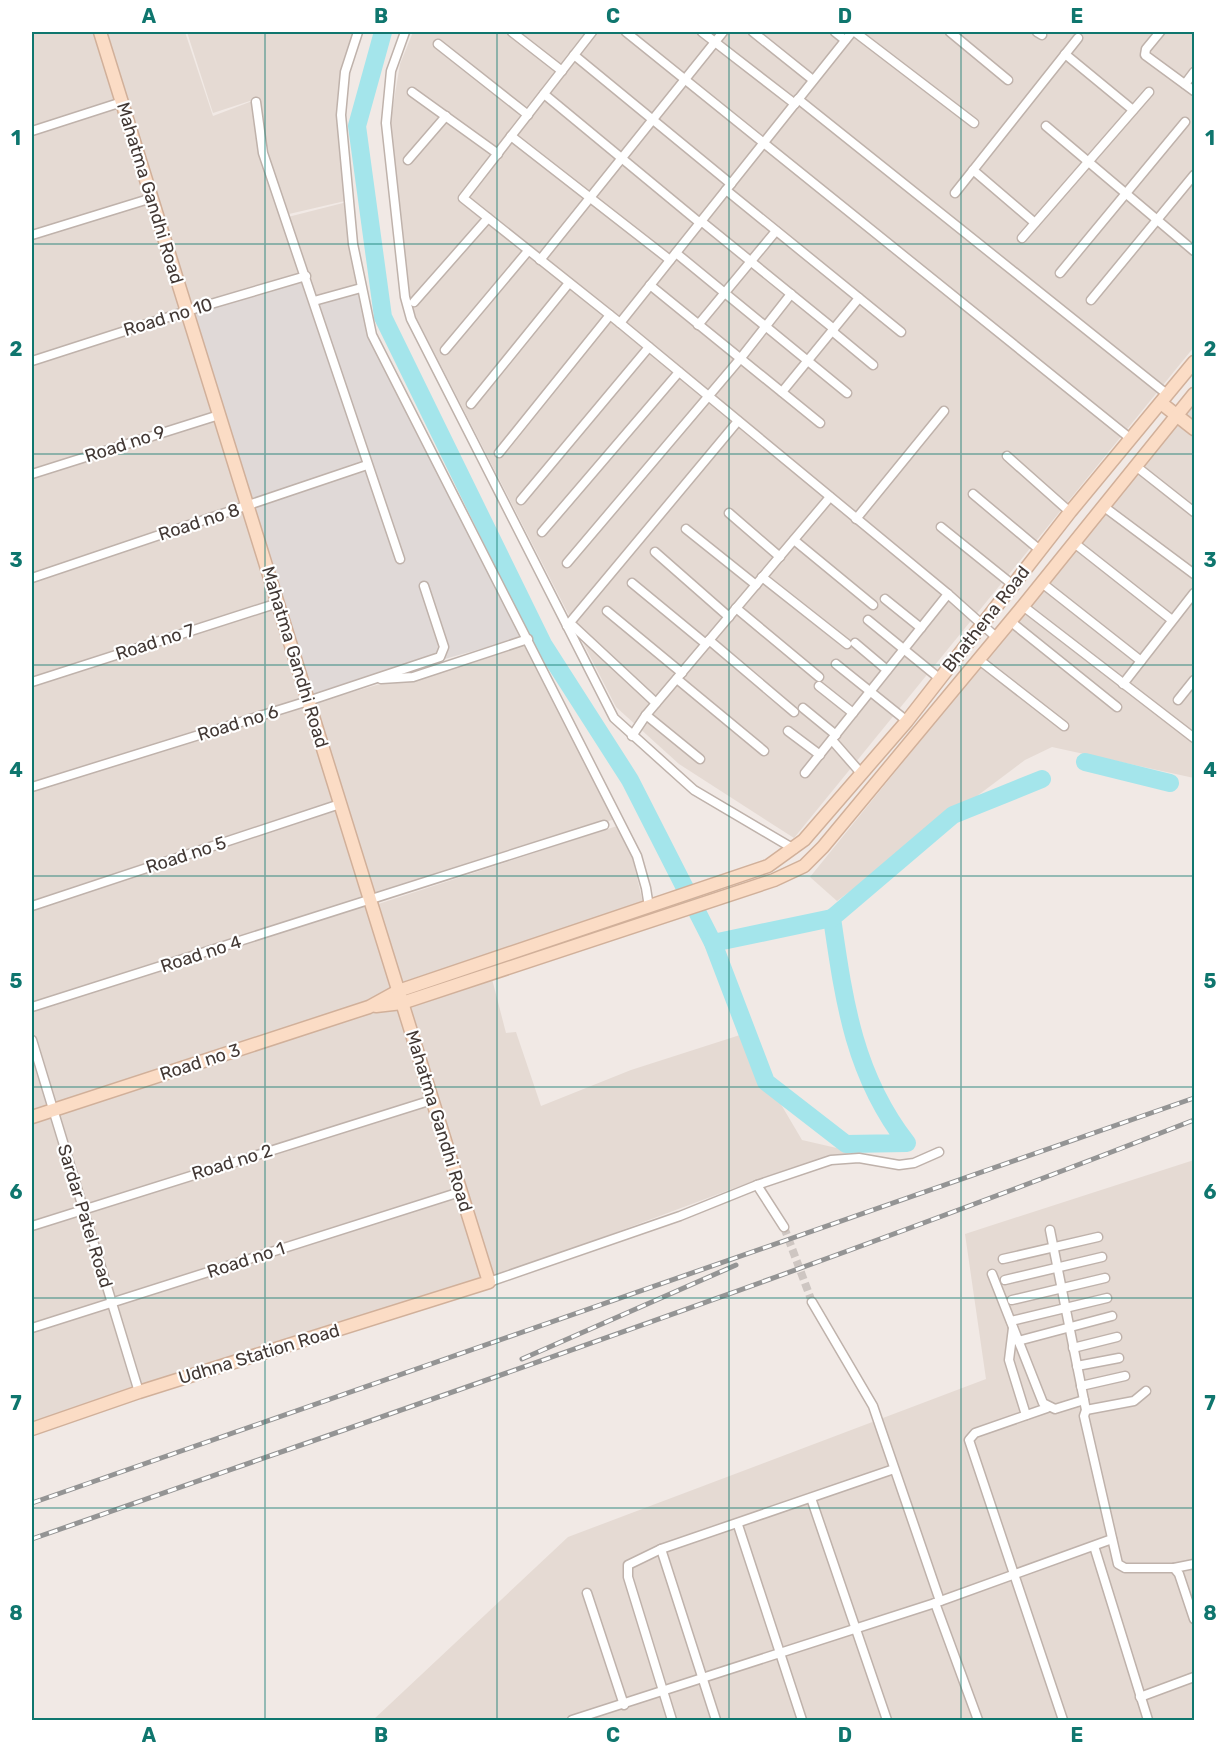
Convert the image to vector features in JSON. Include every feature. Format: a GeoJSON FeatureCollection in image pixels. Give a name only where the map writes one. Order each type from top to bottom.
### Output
{"type":"FeatureCollection","features":[{"type":"Feature","properties":{"kind":"street","name":"Mahatma Gandhi Road"},"geometry":{"type":"LineString","coordinates":[[100,32],[489,1282]]}},
{"type":"Feature","properties":{"kind":"street"},"geometry":{"type":"LineString","coordinates":[[358,32],[345,72],[341,115],[353,244],[369,323],[378,349],[637,856],[653,905]]}},
{"type":"Feature","properties":{"kind":"street"},"geometry":{"type":"LineString","coordinates":[[405,32],[391,71],[386,123],[411,319],[614,718],[702,796],[794,849]]}},
{"type":"Feature","properties":{"kind":"street"},"geometry":{"type":"LineString","coordinates":[[512,32],[562,71]]}},
{"type":"Feature","properties":{"kind":"street"},"geometry":{"type":"LineString","coordinates":[[592,32],[463,198],[620,323],[948,594],[996,638]]}},
{"type":"Feature","properties":{"kind":"street"},"geometry":{"type":"LineString","coordinates":[[626,32],[1131,439]]}},
{"type":"Feature","properties":{"kind":"street"},"geometry":{"type":"LineString","coordinates":[[702,32],[797,101],[1164,399],[1177,415],[1194,429]]}},
{"type":"Feature","properties":{"kind":"street"},"geometry":{"type":"LineString","coordinates":[[540,260],[723,32]]}},
{"type":"Feature","properties":{"kind":"street"},"geometry":{"type":"LineString","coordinates":[[753,32],[813,80]]}},
{"type":"Feature","properties":{"kind":"street"},"geometry":{"type":"LineString","coordinates":[[835,32],[845,40]]}},
{"type":"Feature","properties":{"kind":"street"},"geometry":{"type":"LineString","coordinates":[[620,323],[845,40],[854,32],[974,123]]}},
{"type":"Feature","properties":{"kind":"street"},"geometry":{"type":"LineString","coordinates":[[950,32],[1008,80]]}},
{"type":"Feature","properties":{"kind":"street"},"geometry":{"type":"LineString","coordinates":[[1160,32],[1146,49],[1145,55],[1194,91]]}},
{"type":"Feature","properties":{"kind":"street"},"geometry":{"type":"LineString","coordinates":[[955,193],[1078,38]]}},
{"type":"Feature","properties":{"kind":"street"},"geometry":{"type":"LineString","coordinates":[[438,44],[528,115]]}},
{"type":"Feature","properties":{"kind":"street"},"geometry":{"type":"LineString","coordinates":[[1065,54],[1133,110]]}},
{"type":"Feature","properties":{"kind":"street"},"geometry":{"type":"LineString","coordinates":[[574,55],[652,120],[777,231],[901,332]]}},
{"type":"Feature","properties":{"kind":"street"},"geometry":{"type":"LineString","coordinates":[[1185,84],[1194,72]]}},
{"type":"Feature","properties":{"kind":"street"},"geometry":{"type":"LineString","coordinates":[[412,92],[498,154]]}},
{"type":"Feature","properties":{"kind":"street"},"geometry":{"type":"LineString","coordinates":[[1022,238],[1149,92]]}},
{"type":"Feature","properties":{"kind":"street"},"geometry":{"type":"LineString","coordinates":[[544,94],[621,159],[751,261],[873,364]]}},
{"type":"Feature","properties":{"kind":"street"},"geometry":{"type":"LineString","coordinates":[[32,131],[122,102]]}},
{"type":"Feature","properties":{"kind":"street"},"geometry":{"type":"LineString","coordinates":[[256,102],[263,153],[400,560]]}},
{"type":"Feature","properties":{"kind":"street"},"geometry":{"type":"LineString","coordinates":[[408,160],[446,116]]}},
{"type":"Feature","properties":{"kind":"street"},"geometry":{"type":"LineString","coordinates":[[1060,273],[1185,122]]}},
{"type":"Feature","properties":{"kind":"street"},"geometry":{"type":"LineString","coordinates":[[1046,126],[1193,248]]}},
{"type":"Feature","properties":{"kind":"street"},"geometry":{"type":"LineString","coordinates":[[512,136],[590,198],[725,293],[847,393]]}},
{"type":"Feature","properties":{"kind":"street"},"geometry":{"type":"LineString","coordinates":[[973,170],[1035,223]]}},
{"type":"Feature","properties":{"kind":"street"},"geometry":{"type":"LineString","coordinates":[[1091,300],[1194,175]]}},
{"type":"Feature","properties":{"kind":"street"},"geometry":{"type":"LineString","coordinates":[[32,235],[152,198]]}},
{"type":"Feature","properties":{"kind":"street"},"geometry":{"type":"LineString","coordinates":[[414,302],[488,218]]}},
{"type":"Feature","properties":{"kind":"street"},"geometry":{"type":"LineString","coordinates":[[698,325],[777,231]]}},
{"type":"Feature","properties":{"kind":"street"},"geometry":{"type":"LineString","coordinates":[[445,350],[528,251]]}},
{"type":"Feature","properties":{"kind":"street","name":"Road no 10"},"geometry":{"type":"LineString","coordinates":[[32,361],[187,311],[306,276]]}},
{"type":"Feature","properties":{"kind":"street"},"geometry":{"type":"LineString","coordinates":[[471,404],[569,283]]}},
{"type":"Feature","properties":{"kind":"street"},"geometry":{"type":"LineString","coordinates":[[650,285],[820,423]]}},
{"type":"Feature","properties":{"kind":"street"},"geometry":{"type":"LineString","coordinates":[[314,301],[362,288]]}},
{"type":"Feature","properties":{"kind":"street"},"geometry":{"type":"LineString","coordinates":[[567,563],[740,359],[791,294]]}},
{"type":"Feature","properties":{"kind":"street"},"geometry":{"type":"LineString","coordinates":[[782,392],[859,298]]}},
{"type":"Feature","properties":{"kind":"street"},"geometry":{"type":"LineString","coordinates":[[499,453],[610,315]]}},
{"type":"Feature","properties":{"kind":"street"},"geometry":{"type":"LineString","coordinates":[[521,500],[649,347]]}},
{"type":"Feature","properties":{"kind":"street","name":"Bhathena Road"},"geometry":{"type":"LineString","coordinates":[[653,905],[768,866],[794,849],[907,721],[1070,512],[1194,362]]}},
{"type":"Feature","properties":{"kind":"street"},"geometry":{"type":"LineString","coordinates":[[542,532],[679,372]]}},
{"type":"Feature","properties":{"kind":"street","name":"Bhathena Road"},"geometry":{"type":"LineString","coordinates":[[663,919],[774,880],[804,866],[814,857],[1042,583],[1194,394]]}},
{"type":"Feature","properties":{"kind":"street"},"geometry":{"type":"LineString","coordinates":[[856,519],[944,411]]}},
{"type":"Feature","properties":{"kind":"street","name":"Road no 9"},"geometry":{"type":"LineString","coordinates":[[32,474],[219,415]]}},
{"type":"Feature","properties":{"kind":"street"},"geometry":{"type":"LineString","coordinates":[[568,624],[738,421]]}},
{"type":"Feature","properties":{"kind":"street"},"geometry":{"type":"LineString","coordinates":[[1007,456],[1070,512]]}},
{"type":"Feature","properties":{"kind":"street","name":"Road no 8"},"geometry":{"type":"LineString","coordinates":[[32,578],[367,465]]}},
{"type":"Feature","properties":{"kind":"street"},"geometry":{"type":"LineString","coordinates":[[1137,467],[1194,513]]}},
{"type":"Feature","properties":{"kind":"street"},"geometry":{"type":"LineString","coordinates":[[973,494],[1041,551]]}},
{"type":"Feature","properties":{"kind":"street"},"geometry":{"type":"LineString","coordinates":[[632,736],[646,715],[830,497]]}},
{"type":"Feature","properties":{"kind":"street"},"geometry":{"type":"LineString","coordinates":[[1103,506],[1194,574]]}},
{"type":"Feature","properties":{"kind":"street"},"geometry":{"type":"LineString","coordinates":[[729,513],[780,557]]}},
{"type":"Feature","properties":{"kind":"street"},"geometry":{"type":"LineString","coordinates":[[941,526],[1013,585]]}},
{"type":"Feature","properties":{"kind":"street"},"geometry":{"type":"LineString","coordinates":[[686,529],[756,585]]}},
{"type":"Feature","properties":{"kind":"street"},"geometry":{"type":"LineString","coordinates":[[794,540],[873,605]]}},
{"type":"Feature","properties":{"kind":"street"},"geometry":{"type":"LineString","coordinates":[[1073,542],[1172,620]]}},
{"type":"Feature","properties":{"kind":"street"},"geometry":{"type":"LineString","coordinates":[[655,552],[729,617]]}},
{"type":"Feature","properties":{"kind":"street"},"geometry":{"type":"LineString","coordinates":[[762,577],[887,670]]}},
{"type":"Feature","properties":{"kind":"street"},"geometry":{"type":"LineString","coordinates":[[632,583],[794,712]]}},
{"type":"Feature","properties":{"kind":"street"},"geometry":{"type":"LineString","coordinates":[[1042,583],[1141,661]]}},
{"type":"Feature","properties":{"kind":"street","name":"Road no 6"},"geometry":{"type":"LineString","coordinates":[[32,787],[308,701],[440,657],[444,647],[424,586]]}},
{"type":"Feature","properties":{"kind":"street"},"geometry":{"type":"LineString","coordinates":[[1123,684],[1194,593]]}},
{"type":"Feature","properties":{"kind":"street"},"geometry":{"type":"LineString","coordinates":[[805,773],[948,594]]}},
{"type":"Feature","properties":{"kind":"street"},"geometry":{"type":"LineString","coordinates":[[885,599],[921,628]]}},
{"type":"Feature","properties":{"kind":"street","name":"Road no 7"},"geometry":{"type":"LineString","coordinates":[[32,682],[278,603]]}},
{"type":"Feature","properties":{"kind":"street"},"geometry":{"type":"LineString","coordinates":[[1023,606],[1194,738]]}},
{"type":"Feature","properties":{"kind":"street"},"geometry":{"type":"LineString","coordinates":[[736,608],[854,712]]}},
{"type":"Feature","properties":{"kind":"street"},"geometry":{"type":"LineString","coordinates":[[608,611],[764,751]]}},
{"type":"Feature","properties":{"kind":"street"},"geometry":{"type":"LineString","coordinates":[[868,620],[939,678]]}},
{"type":"Feature","properties":{"kind":"street"},"geometry":{"type":"LineString","coordinates":[[1010,621],[1117,707]]}},
{"type":"Feature","properties":{"kind":"street"},"geometry":{"type":"LineString","coordinates":[[568,624],[656,703]]}},
{"type":"Feature","properties":{"kind":"street"},"geometry":{"type":"LineString","coordinates":[[373,679],[413,677],[528,639]]}},
{"type":"Feature","properties":{"kind":"street"},"geometry":{"type":"LineString","coordinates":[[978,659],[1064,726]]}},
{"type":"Feature","properties":{"kind":"street"},"geometry":{"type":"LineString","coordinates":[[836,664],[907,721]]}},
{"type":"Feature","properties":{"kind":"street"},"geometry":{"type":"LineString","coordinates":[[1178,700],[1194,680]]}},
{"type":"Feature","properties":{"kind":"street"},"geometry":{"type":"LineString","coordinates":[[802,708],[834,737],[860,772]]}},
{"type":"Feature","properties":{"kind":"street"},"geometry":{"type":"LineString","coordinates":[[646,715],[700,759]]}},
{"type":"Feature","properties":{"kind":"street"},"geometry":{"type":"LineString","coordinates":[[788,731],[820,755]]}},
{"type":"Feature","properties":{"kind":"street","name":"Road no 5"},"geometry":{"type":"LineString","coordinates":[[32,906],[340,804]]}},
{"type":"Feature","properties":{"kind":"street","name":"Road no 4"},"geometry":{"type":"LineString","coordinates":[[32,1007],[604,825]]}},
{"type":"Feature","properties":{"kind":"street","name":"Road no 3"},"geometry":{"type":"LineString","coordinates":[[400,997],[653,905]]}},
{"type":"Feature","properties":{"kind":"street","name":"Road no 3"},"geometry":{"type":"LineString","coordinates":[[32,1117],[400,997],[663,919]]}},
{"type":"Feature","properties":{"kind":"street","name":"Sardar Patel Road"},"geometry":{"type":"LineString","coordinates":[[32,1040],[139,1392]]}},
{"type":"Feature","properties":{"kind":"street","name":"Road no 2"},"geometry":{"type":"LineString","coordinates":[[32,1226],[432,1100]]}},
{"type":"Feature","properties":{"kind":"street"},"geometry":{"type":"LineString","coordinates":[[489,1282],[680,1216],[756,1185],[831,1160],[859,1158],[899,1165],[914,1163],[939,1152]]}},
{"type":"Feature","properties":{"kind":"street"},"geometry":{"type":"LineString","coordinates":[[756,1185],[784,1227]]}},
{"type":"Feature","properties":{"kind":"street","name":"Road no 1"},"geometry":{"type":"LineString","coordinates":[[32,1328],[460,1192]]}},
{"type":"Feature","properties":{"kind":"street"},"geometry":{"type":"LineString","coordinates":[[1050,1230],[1086,1410],[1084,1416],[1117,1561],[1121,1567],[1174,1568],[1194,1564]]}},
{"type":"Feature","properties":{"kind":"street"},"geometry":{"type":"LineString","coordinates":[[1004,1258],[1098,1237]]}},
{"type":"Feature","properties":{"kind":"street"},"geometry":{"type":"LineString","coordinates":[[1005,1280],[1102,1257]]}},
{"type":"Feature","properties":{"kind":"street"},"geometry":{"type":"LineString","coordinates":[[992,1274],[1043,1403],[1047,1408]]}},
{"type":"Feature","properties":{"kind":"street"},"geometry":{"type":"LineString","coordinates":[[1012,1300],[1105,1278]]}},
{"type":"Feature","properties":{"kind":"street","name":"Udhna Station Road"},"geometry":{"type":"LineString","coordinates":[[32,1429],[139,1392],[489,1282]]}},
{"type":"Feature","properties":{"kind":"street"},"geometry":{"type":"LineString","coordinates":[[1012,1324],[1107,1298]]}},
{"type":"Feature","properties":{"kind":"street"},"geometry":{"type":"LineString","coordinates":[[812,1302],[870,1400],[978,1720]]}},
{"type":"Feature","properties":{"kind":"street"},"geometry":{"type":"LineString","coordinates":[[1018,1341],[1112,1316]]}},
{"type":"Feature","properties":{"kind":"street"},"geometry":{"type":"LineString","coordinates":[[1012,1324],[1008,1360],[1026,1415]]}},
{"type":"Feature","properties":{"kind":"street"},"geometry":{"type":"LineString","coordinates":[[1073,1348],[1117,1337]]}},
{"type":"Feature","properties":{"kind":"street"},"geometry":{"type":"LineString","coordinates":[[1077,1366],[1119,1358]]}},
{"type":"Feature","properties":{"kind":"street"},"geometry":{"type":"LineString","coordinates":[[1081,1386],[1125,1376]]}},
{"type":"Feature","properties":{"kind":"street"},"geometry":{"type":"LineString","coordinates":[[1086,1410],[1134,1401],[1146,1391]]}},
{"type":"Feature","properties":{"kind":"street"},"geometry":{"type":"LineString","coordinates":[[1063,1720],[969,1440],[975,1433],[1026,1415],[1084,1400]]}},
{"type":"Feature","properties":{"kind":"street"},"geometry":{"type":"LineString","coordinates":[[672,1720],[627,1572],[631,1563],[662,1549],[738,1525],[894,1469]]}},
{"type":"Feature","properties":{"kind":"street"},"geometry":{"type":"LineString","coordinates":[[811,1498],[887,1720]]}},
{"type":"Feature","properties":{"kind":"street"},"geometry":{"type":"LineString","coordinates":[[738,1525],[802,1720]]}},
{"type":"Feature","properties":{"kind":"street"},"geometry":{"type":"LineString","coordinates":[[572,1720],[624,1706],[780,1655],[938,1602],[1012,1573],[1112,1539]]}},
{"type":"Feature","properties":{"kind":"street"},"geometry":{"type":"LineString","coordinates":[[1094,1545],[1148,1720]]}},
{"type":"Feature","properties":{"kind":"street"},"geometry":{"type":"LineString","coordinates":[[662,1549],[716,1720]]}},
{"type":"Feature","properties":{"kind":"street"},"geometry":{"type":"LineString","coordinates":[[1174,1568],[1179,1574],[1194,1619]]}},
{"type":"Feature","properties":{"kind":"street"},"geometry":{"type":"LineString","coordinates":[[587,1593],[624,1706]]}},
{"type":"Feature","properties":{"kind":"street"},"geometry":{"type":"LineString","coordinates":[[1140,1697],[1194,1677]]}},
{"type":"Feature","properties":{"kind":"shaded area"},"geometry":{"type":"Polygon","coordinates":[[[32,32],[185,32],[213,116],[255,100],[262,153],[284,218],[347,202],[360,286],[315,299],[307,275],[182,309],[366,908],[617,826],[632,857],[643,903],[390,986],[459,1200],[408,1007],[492,979],[506,1033],[516,1032],[541,1106],[631,1070],[740,1035],[802,1140],[854,1152],[756,1180],[491,1279],[32,1423],[32,32]]]}},
{"type":"Feature","properties":{"kind":"shaded area"},"geometry":{"type":"Polygon","coordinates":[[[187,32],[354,32],[341,71],[337,114],[345,201],[289,214],[268,154],[259,98],[213,113],[187,32]]]}},
{"type":"Feature","properties":{"kind":"shaded area"},"geometry":{"type":"Polygon","coordinates":[[[413,32],[1194,32],[1194,347],[794,838],[679,764],[616,707],[416,317],[409,295],[390,124],[400,64],[413,32]]]}},
{"type":"Feature","properties":{"kind":"shaded area"},"geometry":{"type":"Polygon","coordinates":[[[304,282],[311,306],[359,293],[367,334],[523,637],[312,696],[192,313],[304,282]]]}},
{"type":"Feature","properties":{"kind":"shaded area"},"geometry":{"type":"Polygon","coordinates":[[[1194,403],[1194,778],[1052,747],[1025,760],[837,901],[810,877],[1194,403]]]}},
{"type":"Feature","properties":{"kind":"shaded area"},"geometry":{"type":"Polygon","coordinates":[[[527,642],[615,819],[373,896],[314,703],[527,642]]]}},
{"type":"Feature","properties":{"kind":"shaded area"},"geometry":{"type":"Polygon","coordinates":[[[1194,1160],[1194,1720],[373,1720],[568,1537],[986,1379],[965,1234],[1194,1160]]]}},
{"type":"Feature","properties":{"kind":"waterway"},"geometry":{"type":"LineString","coordinates":[[383,32],[357,126],[383,317],[543,644],[630,780],[713,943],[766,1082],[846,1144],[907,1143],[889,1117],[863,1064],[847,1008],[832,918],[953,815],[1042,779]]}},
{"type":"Feature","properties":{"kind":"waterway"},"geometry":{"type":"LineString","coordinates":[[1085,762],[1170,783]]}},
{"type":"Feature","properties":{"kind":"waterway"},"geometry":{"type":"LineString","coordinates":[[713,943],[832,918]]}},
{"type":"Feature","properties":{"kind":"tunnel"},"geometry":{"type":"LineString","coordinates":[[784,1227],[812,1302]]}},
{"type":"Feature","properties":{"kind":"railway"},"geometry":{"type":"LineString","coordinates":[[32,1503],[1194,1098]]}},
{"type":"Feature","properties":{"kind":"railway"},"geometry":{"type":"LineString","coordinates":[[32,1539],[760,1283],[1194,1120]]}},
{"type":"Feature","properties":{"kind":"railway"},"geometry":{"type":"LineString","coordinates":[[522,1359],[736,1265]]}}]}
